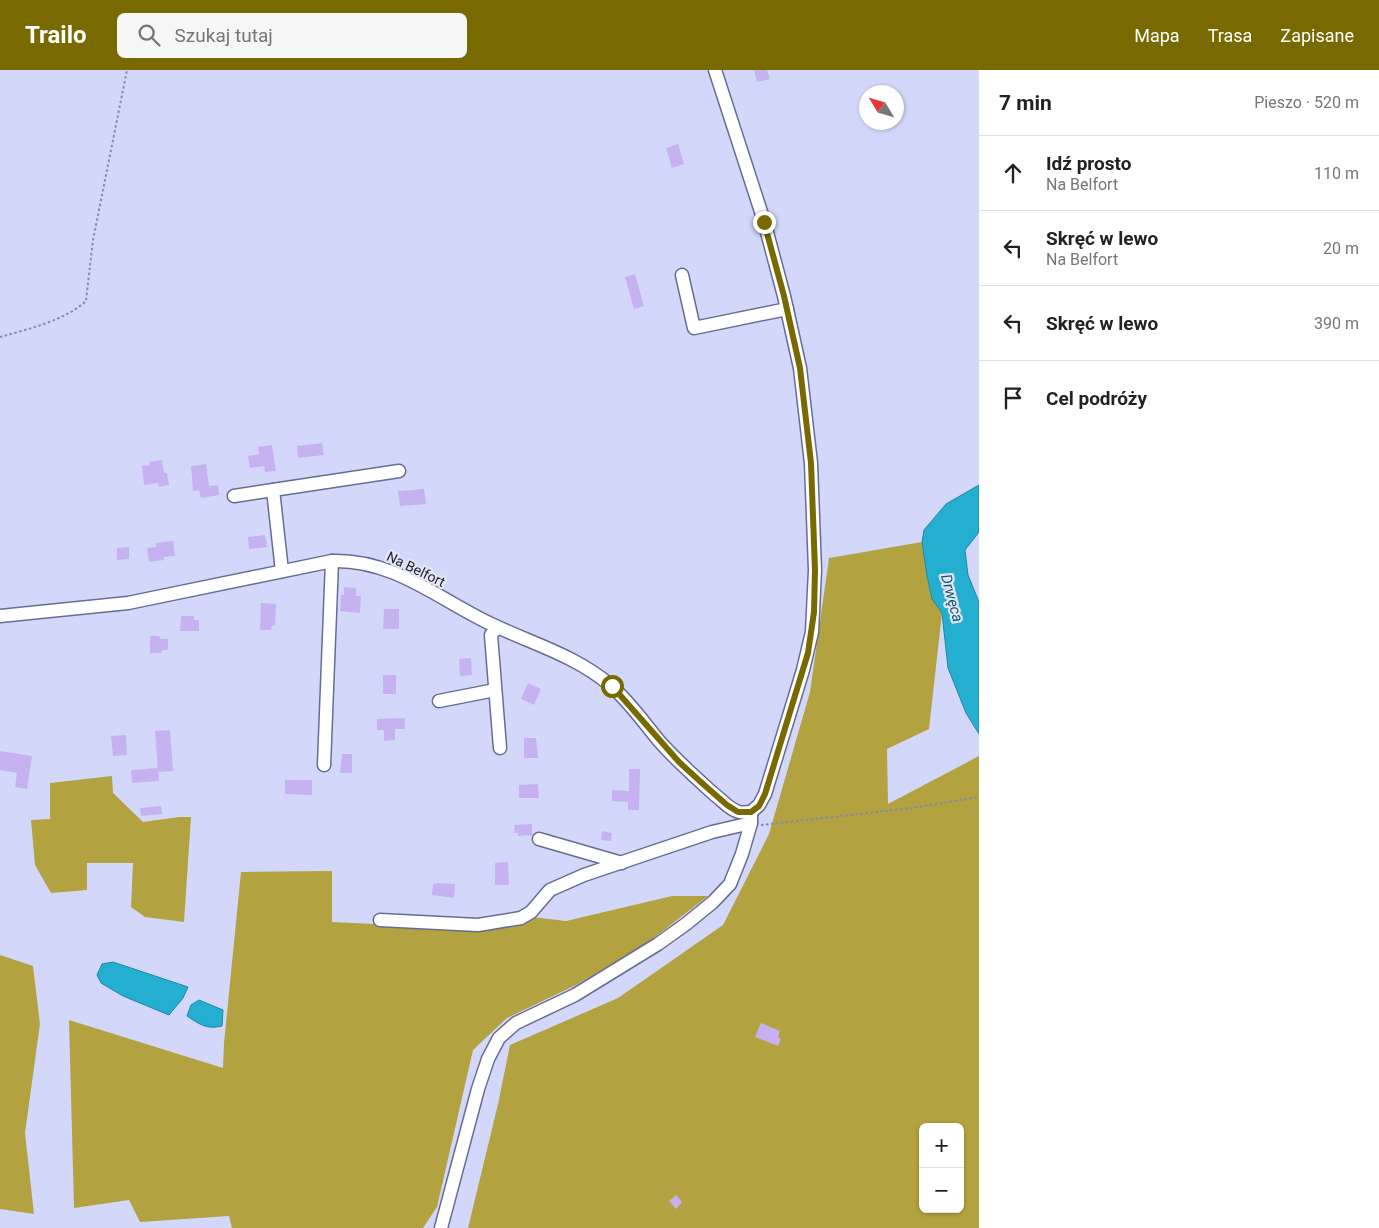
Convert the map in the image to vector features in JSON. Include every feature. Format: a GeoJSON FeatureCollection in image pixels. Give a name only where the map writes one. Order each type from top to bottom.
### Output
{"type":"FeatureCollection","features":[{"type":"Feature","properties":{"kind":"street"},"geometry":{"type":"LineString","coordinates":[[441,1228],[478,1089],[488,1059],[498,1038],[516,1023],[576,995],[658,944],[713,902],[730,884],[742,854],[751,818],[765,794],[808,653],[814,612],[815,570],[811,463],[800,368],[787,308],[764,222],[715,70]]}},
{"type":"Feature","properties":{"kind":"street"},"geometry":{"type":"LineString","coordinates":[[682,275],[694,328],[787,308]]}},
{"type":"Feature","properties":{"kind":"street"},"geometry":{"type":"LineString","coordinates":[[234,496],[399,471]]}},
{"type":"Feature","properties":{"kind":"street"},"geometry":{"type":"LineString","coordinates":[[274,490],[282,571]]}},
{"type":"Feature","properties":{"kind":"street"},"geometry":{"type":"LineString","coordinates":[[324,765],[332,561]]}},
{"type":"Feature","properties":{"kind":"street","name":"Na Belfort"},"geometry":{"type":"LineString","coordinates":[[0,616],[128,603],[332,561],[359,561],[389,570],[412,580],[497,627],[574,661],[594,672],[612,686],[679,762],[727,805],[751,818]]}},
{"type":"Feature","properties":{"kind":"street"},"geometry":{"type":"LineString","coordinates":[[497,627],[491,635],[500,748]]}},
{"type":"Feature","properties":{"kind":"street"},"geometry":{"type":"LineString","coordinates":[[439,701],[495,690]]}},
{"type":"Feature","properties":{"kind":"street"},"geometry":{"type":"LineString","coordinates":[[380,920],[478,925],[521,918],[531,912],[550,890],[584,874],[622,863],[751,818]]}},
{"type":"Feature","properties":{"kind":"street"},"geometry":{"type":"LineString","coordinates":[[539,838],[622,863]]}},
{"type":"Feature","properties":{"kind":"path"},"geometry":{"type":"LineString","coordinates":[[0,337],[53,320],[77,309],[86,301],[93,240],[127,70]]}},
{"type":"Feature","properties":{"kind":"path"},"geometry":{"type":"LineString","coordinates":[[751,818],[758,826],[912,808],[979,797]]}},
{"type":"Feature","properties":{"kind":"shaded area"},"geometry":{"type":"Polygon","coordinates":[[[922,542],[932,599],[942,613],[929,729],[887,749],[888,804],[979,756],[979,1228],[468,1228],[498,1104],[510,1045],[618,998],[723,925],[769,834],[810,692],[829,558],[922,542]]]}},
{"type":"Feature","properties":{"kind":"shaded area"},"geometry":{"type":"Polygon","coordinates":[[[112,776],[113,793],[143,822],[191,817],[184,922],[145,917],[131,907],[133,863],[87,863],[87,890],[51,893],[35,865],[31,820],[50,819],[50,783],[112,776]]]}},
{"type":"Feature","properties":{"kind":"shaded area"},"geometry":{"type":"Polygon","coordinates":[[[332,871],[332,922],[479,929],[532,917],[566,921],[672,896],[708,896],[646,944],[576,985],[507,1018],[473,1050],[437,1207],[423,1228],[232,1228],[229,1216],[140,1222],[129,1200],[74,1208],[69,1020],[223,1068],[241,872],[332,871]]]}},
{"type":"Feature","properties":{"kind":"shaded area"},"geometry":{"type":"Polygon","coordinates":[[[0,955],[33,966],[40,1024],[25,1133],[34,1214],[0,1209],[0,955]]]}},
{"type":"Feature","properties":{"kind":"water","name":"Drwęca"},"geometry":{"type":"Polygon","coordinates":[[[979,485],[979,532],[965,550],[968,575],[979,602],[979,734],[966,713],[948,668],[942,613],[932,599],[922,542],[924,530],[946,504],[979,485]]]}},
{"type":"Feature","properties":{"kind":"water"},"geometry":{"type":"Polygon","coordinates":[[[113,962],[188,987],[183,998],[169,1015],[123,996],[101,983],[97,975],[102,964],[113,962]]]}},
{"type":"Feature","properties":{"kind":"water"},"geometry":{"type":"Polygon","coordinates":[[[199,1000],[223,1010],[222,1026],[207,1027],[187,1016],[191,1005],[199,1000]]]}},
{"type":"Feature","properties":{"kind":"building"},"geometry":{"type":"Polygon","coordinates":[[[754,70],[767,70],[770,79],[757,82],[754,70]]]}},
{"type":"Feature","properties":{"kind":"building"},"geometry":{"type":"Polygon","coordinates":[[[678,144],[684,164],[672,168],[666,148],[678,144]]]}},
{"type":"Feature","properties":{"kind":"building"},"geometry":{"type":"Polygon","coordinates":[[[635,274],[644,306],[634,309],[625,277],[635,274]]]}},
{"type":"Feature","properties":{"kind":"building"},"geometry":{"type":"Polygon","coordinates":[[[322,443],[324,455],[298,458],[297,446],[322,443]]]}},
{"type":"Feature","properties":{"kind":"building"},"geometry":{"type":"Polygon","coordinates":[[[272,445],[276,471],[265,472],[264,466],[250,468],[248,456],[259,454],[258,447],[272,445]]]}},
{"type":"Feature","properties":{"kind":"building"},"geometry":{"type":"Polygon","coordinates":[[[162,460],[164,473],[167,473],[169,485],[159,487],[158,483],[144,485],[142,466],[150,465],[149,462],[162,460]]]}},
{"type":"Feature","properties":{"kind":"building"},"geometry":{"type":"Polygon","coordinates":[[[206,464],[209,486],[218,485],[219,495],[201,498],[199,490],[193,491],[191,466],[206,464]]]}},
{"type":"Feature","properties":{"kind":"building"},"geometry":{"type":"Polygon","coordinates":[[[424,489],[426,504],[400,506],[398,491],[424,489]]]}},
{"type":"Feature","properties":{"kind":"building"},"geometry":{"type":"Polygon","coordinates":[[[265,535],[267,547],[249,549],[248,537],[265,535]]]}},
{"type":"Feature","properties":{"kind":"building"},"geometry":{"type":"Polygon","coordinates":[[[173,541],[175,556],[149,562],[147,548],[156,547],[156,543],[173,541]]]}},
{"type":"Feature","properties":{"kind":"building"},"geometry":{"type":"Polygon","coordinates":[[[129,547],[129,559],[117,560],[117,548],[129,547]]]}},
{"type":"Feature","properties":{"kind":"building"},"geometry":{"type":"Polygon","coordinates":[[[344,587],[356,588],[356,596],[361,596],[360,613],[340,611],[341,595],[344,595],[344,587]]]}},
{"type":"Feature","properties":{"kind":"building"},"geometry":{"type":"Polygon","coordinates":[[[261,603],[276,604],[275,626],[272,625],[271,630],[260,630],[261,603]]]}},
{"type":"Feature","properties":{"kind":"building"},"geometry":{"type":"Polygon","coordinates":[[[384,609],[399,609],[399,629],[383,629],[384,609]]]}},
{"type":"Feature","properties":{"kind":"building"},"geometry":{"type":"Polygon","coordinates":[[[181,616],[194,616],[194,620],[199,620],[199,631],[180,631],[181,616]]]}},
{"type":"Feature","properties":{"kind":"building"},"geometry":{"type":"Polygon","coordinates":[[[150,636],[168,639],[168,650],[162,650],[162,653],[150,653],[150,636]]]}},
{"type":"Feature","properties":{"kind":"building"},"geometry":{"type":"Polygon","coordinates":[[[471,658],[472,675],[460,676],[459,659],[471,658]]]}},
{"type":"Feature","properties":{"kind":"building"},"geometry":{"type":"Polygon","coordinates":[[[383,675],[396,675],[396,694],[383,694],[383,675]]]}},
{"type":"Feature","properties":{"kind":"building"},"geometry":{"type":"Polygon","coordinates":[[[528,683],[541,689],[534,705],[521,699],[528,683]]]}},
{"type":"Feature","properties":{"kind":"building"},"geometry":{"type":"Polygon","coordinates":[[[405,718],[405,729],[395,729],[395,740],[384,741],[384,730],[377,730],[377,719],[405,718]]]}},
{"type":"Feature","properties":{"kind":"building"},"geometry":{"type":"Polygon","coordinates":[[[170,730],[173,771],[158,772],[155,731],[170,730]]]}},
{"type":"Feature","properties":{"kind":"building"},"geometry":{"type":"Polygon","coordinates":[[[126,735],[127,755],[113,756],[111,736],[126,735]]]}},
{"type":"Feature","properties":{"kind":"building"},"geometry":{"type":"Polygon","coordinates":[[[524,738],[536,738],[538,758],[524,758],[524,738]]]}},
{"type":"Feature","properties":{"kind":"building"},"geometry":{"type":"Polygon","coordinates":[[[0,751],[32,756],[27,789],[15,787],[17,773],[0,770],[0,751]]]}},
{"type":"Feature","properties":{"kind":"building"},"geometry":{"type":"Polygon","coordinates":[[[342,754],[352,754],[352,773],[340,773],[342,754]]]}},
{"type":"Feature","properties":{"kind":"building"},"geometry":{"type":"Polygon","coordinates":[[[158,768],[159,781],[132,783],[131,770],[158,768]]]}},
{"type":"Feature","properties":{"kind":"building"},"geometry":{"type":"Polygon","coordinates":[[[629,769],[640,769],[639,810],[628,810],[628,802],[612,801],[612,790],[629,791],[629,769]]]}},
{"type":"Feature","properties":{"kind":"building"},"geometry":{"type":"Polygon","coordinates":[[[285,780],[312,780],[312,795],[285,794],[285,780]]]}},
{"type":"Feature","properties":{"kind":"building"},"geometry":{"type":"Polygon","coordinates":[[[538,784],[539,798],[519,798],[519,785],[538,784]]]}},
{"type":"Feature","properties":{"kind":"building"},"geometry":{"type":"Polygon","coordinates":[[[161,806],[162,814],[141,816],[140,808],[161,806]]]}},
{"type":"Feature","properties":{"kind":"building"},"geometry":{"type":"Polygon","coordinates":[[[532,824],[532,835],[518,836],[518,833],[515,833],[514,825],[532,824]]]}},
{"type":"Feature","properties":{"kind":"building"},"geometry":{"type":"Polygon","coordinates":[[[602,831],[612,833],[611,841],[601,840],[602,831]]]}},
{"type":"Feature","properties":{"kind":"building"},"geometry":{"type":"Polygon","coordinates":[[[508,862],[509,885],[495,885],[495,863],[508,862]]]}},
{"type":"Feature","properties":{"kind":"building"},"geometry":{"type":"Polygon","coordinates":[[[433,884],[455,884],[454,898],[432,895],[433,884]]]}},
{"type":"Feature","properties":{"kind":"building"},"geometry":{"type":"Polygon","coordinates":[[[761,1023],[780,1031],[778,1037],[781,1039],[778,1046],[755,1037],[761,1023]]]}},
{"type":"Feature","properties":{"kind":"building"},"geometry":{"type":"Polygon","coordinates":[[[676,1195],[682,1202],[676,1209],[669,1201],[676,1195]]]}},
{"type":"Feature","properties":{"kind":"route"},"geometry":{"type":"LineString","coordinates":[[612,686],[679,762],[727,805],[738,812],[751,812],[759,806],[765,794],[804,670],[812,632],[815,570],[811,463],[800,368],[784,296],[764,222]]}}]}
